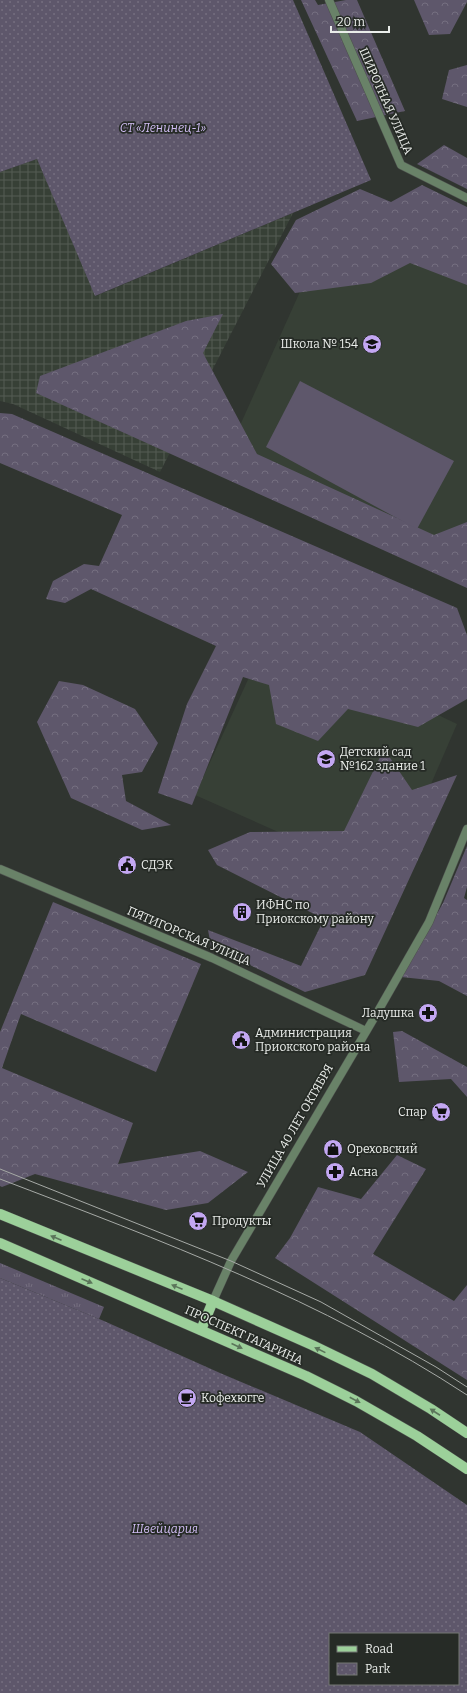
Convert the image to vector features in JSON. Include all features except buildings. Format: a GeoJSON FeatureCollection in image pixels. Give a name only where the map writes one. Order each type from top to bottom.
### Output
{"type":"FeatureCollection","features":[{"type":"Feature","properties":{"kind":"main road","name":"ПРОСПЕКТ ГАГАРИНА"},"geometry":{"type":"LineString","coordinates":[[0,1214],[213,1301],[372,1374],[431,1409],[467,1433]]}},
{"type":"Feature","properties":{"kind":"main road","name":"ПРОСПЕКТ ГАГАРИНА"},"geometry":{"type":"LineString","coordinates":[[0,1243],[306,1376],[356,1401],[417,1436],[467,1469]]}},
{"type":"Feature","properties":{"kind":"main road","name":"УЛИЦА 40 ЛЕТ ОКТЯБРЯ"},"geometry":{"type":"LineString","coordinates":[[201,1330],[213,1301]]}},
{"type":"Feature","properties":{"kind":"street","name":"ШИРОТНАЯ УЛИЦА"},"geometry":{"type":"LineString","coordinates":[[329,0],[401,165],[467,198]]}},
{"type":"Feature","properties":{"kind":"street","name":"УЛИЦА 40 ЛЕТ ОКТЯБРЯ"},"geometry":{"type":"LineString","coordinates":[[213,1301],[231,1261],[429,922],[467,829]]}},
{"type":"Feature","properties":{"kind":"street","name":"ПЯТИГОРСКАЯ УЛИЦА"},"geometry":{"type":"LineString","coordinates":[[0,869],[212,958],[366,1031]]}},
{"type":"Feature","properties":{"kind":"shaded area"},"geometry":{"type":"Polygon","coordinates":[[[37,159],[96,296],[293,213],[160,472],[13,404],[0,401],[0,172],[37,159]]]}},
{"type":"Feature","properties":{"kind":"shaded area","name":"Школа № 154"},"geometry":{"type":"Polygon","coordinates":[[[467,226],[467,558],[229,450],[324,238],[467,226]]]}},
{"type":"Feature","properties":{"kind":"shaded area","name":"Детский сад №162 здание 1"},"geometry":{"type":"Polygon","coordinates":[[[269,634],[457,724],[389,881],[195,795],[269,634]]]}},
{"type":"Feature","properties":{"kind":"green space","name":"СТ «Ленинец-1»"},"geometry":{"type":"Polygon","coordinates":[[[0,0],[293,0],[371,180],[95,296],[37,159],[0,172],[0,0]]]}},
{"type":"Feature","properties":{"kind":"green space"},"geometry":{"type":"Polygon","coordinates":[[[301,0],[315,0],[318,5],[346,0],[357,0],[405,111],[357,121],[301,0]]]}},
{"type":"Feature","properties":{"kind":"green space"},"geometry":{"type":"Polygon","coordinates":[[[414,0],[467,0],[467,2],[450,34],[429,35],[414,0]]]}},
{"type":"Feature","properties":{"kind":"green space"},"geometry":{"type":"Polygon","coordinates":[[[467,65],[467,107],[442,99],[449,70],[467,65]]]}},
{"type":"Feature","properties":{"kind":"green space"},"geometry":{"type":"Polygon","coordinates":[[[444,145],[467,158],[467,189],[417,164],[444,145]]]}},
{"type":"Feature","properties":{"kind":"green space"},"geometry":{"type":"Polygon","coordinates":[[[422,185],[467,207],[467,285],[410,263],[371,283],[295,293],[271,264],[296,220],[360,189],[391,202],[422,185]]]}},
{"type":"Feature","properties":{"kind":"green space"},"geometry":{"type":"Polygon","coordinates":[[[223,314],[203,353],[257,454],[434,535],[467,522],[467,588],[36,393],[40,376],[186,321],[223,314]]]}},
{"type":"Feature","properties":{"kind":"green space"},"geometry":{"type":"Polygon","coordinates":[[[300,381],[454,461],[417,529],[266,447],[300,381]]]}},
{"type":"Feature","properties":{"kind":"green space"},"geometry":{"type":"Polygon","coordinates":[[[0,413],[12,414],[457,608],[467,635],[467,699],[418,727],[348,709],[318,741],[276,724],[269,685],[243,677],[192,805],[158,793],[187,704],[216,646],[91,589],[65,603],[46,599],[53,581],[84,564],[99,566],[122,515],[0,463],[0,413]]]}},
{"type":"Feature","properties":{"kind":"green space"},"geometry":{"type":"Polygon","coordinates":[[[59,681],[83,685],[135,709],[158,743],[142,772],[122,775],[126,801],[171,825],[142,830],[71,798],[37,722],[59,681]]]}},
{"type":"Feature","properties":{"kind":"green space"},"geometry":{"type":"Polygon","coordinates":[[[384,749],[412,790],[457,775],[365,975],[305,992],[211,946],[208,930],[301,966],[324,919],[217,865],[208,850],[250,832],[344,831],[384,749]]]}},
{"type":"Feature","properties":{"kind":"green space"},"geometry":{"type":"Polygon","coordinates":[[[467,846],[467,887],[464,898],[467,900],[467,996],[439,981],[401,977],[443,903],[467,846]]]}},
{"type":"Feature","properties":{"kind":"green space"},"geometry":{"type":"Polygon","coordinates":[[[53,902],[201,964],[156,1072],[21,1014],[2,1068],[133,1123],[118,1164],[200,1151],[248,1172],[208,1203],[166,1210],[35,1174],[2,1187],[0,1186],[0,1032],[53,902]]]}},
{"type":"Feature","properties":{"kind":"green space"},"geometry":{"type":"Polygon","coordinates":[[[402,1031],[467,1067],[467,1097],[451,1079],[399,1082],[393,1032],[402,1031]]]}},
{"type":"Feature","properties":{"kind":"green space"},"geometry":{"type":"Polygon","coordinates":[[[397,1155],[426,1169],[373,1254],[454,1301],[467,1285],[467,1380],[275,1258],[290,1238],[318,1187],[361,1199],[397,1155]]]}},
{"type":"Feature","properties":{"kind":"green space"},"geometry":{"type":"Polygon","coordinates":[[[0,1263],[104,1307],[99,1319],[0,1278],[0,1263]]]}},
{"type":"Feature","properties":{"kind":"green space","name":"Швейцария"},"geometry":{"type":"Polygon","coordinates":[[[0,1278],[104,1321],[220,1373],[360,1432],[467,1505],[467,1693],[0,1693],[0,1278]]]}},
{"type":"Feature","properties":{"kind":"tram line"},"geometry":{"type":"LineString","coordinates":[[0,1169],[231,1261],[321,1302],[436,1367],[467,1387]]}},
{"type":"Feature","properties":{"kind":"tram line"},"geometry":{"type":"LineString","coordinates":[[0,1179],[180,1249],[299,1301],[412,1361],[467,1395]]}},
{"type":"Feature","properties":{"kind":"place","name":"Школа № 154"},"geometry":{"type":"Point","coordinates":[372,344]}},
{"type":"Feature","properties":{"kind":"place","name":"Детский сад №162 здание 1"},"geometry":{"type":"Point","coordinates":[326,759]}},
{"type":"Feature","properties":{"kind":"place","name":"СДЭК"},"geometry":{"type":"Point","coordinates":[127,865]}},
{"type":"Feature","properties":{"kind":"place","name":"ИФНС по Приокскому району"},"geometry":{"type":"Point","coordinates":[242,912]}},
{"type":"Feature","properties":{"kind":"place","name":"Ладушка"},"geometry":{"type":"Point","coordinates":[428,1013]}},
{"type":"Feature","properties":{"kind":"place","name":"Администрация Приокского района"},"geometry":{"type":"Point","coordinates":[241,1040]}},
{"type":"Feature","properties":{"kind":"place","name":"Спар"},"geometry":{"type":"Point","coordinates":[441,1112]}},
{"type":"Feature","properties":{"kind":"place","name":"Ореховский"},"geometry":{"type":"Point","coordinates":[333,1149]}},
{"type":"Feature","properties":{"kind":"place","name":"Асна"},"geometry":{"type":"Point","coordinates":[335,1172]}},
{"type":"Feature","properties":{"kind":"place","name":"Продукты"},"geometry":{"type":"Point","coordinates":[198,1221]}},
{"type":"Feature","properties":{"kind":"place","name":"Кофехюгге"},"geometry":{"type":"Point","coordinates":[187,1398]}}]}
